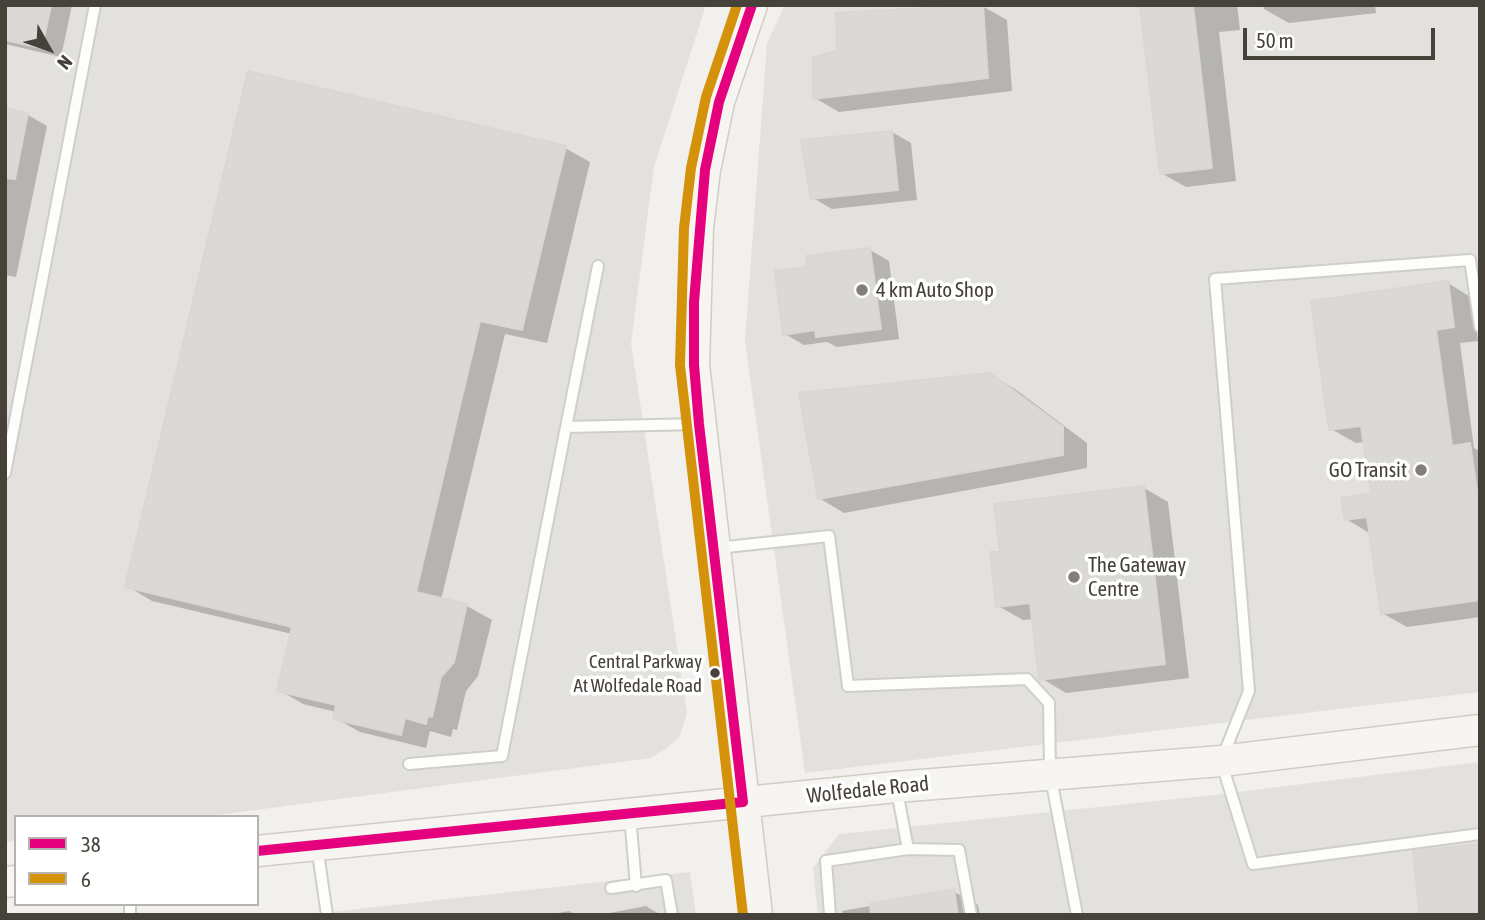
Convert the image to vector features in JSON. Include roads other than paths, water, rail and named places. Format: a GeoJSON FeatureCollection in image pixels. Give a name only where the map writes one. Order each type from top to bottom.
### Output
{"type":"FeatureCollection","features":[{"type":"Feature","properties":{"kind":"street"},"geometry":{"type":"LineString","coordinates":[[752,5],[719,102],[705,170],[694,302],[699,424],[757,915]]}},
{"type":"Feature","properties":{"kind":"street","name":"Wolfedale Road"},"geometry":{"type":"LineString","coordinates":[[259,851],[896,787],[1221,761],[1480,730]]}},
{"type":"Feature","properties":{"kind":"lane"},"geometry":{"type":"LineString","coordinates":[[5,473],[95,5]]}},
{"type":"Feature","properties":{"kind":"lane"},"geometry":{"type":"LineString","coordinates":[[1480,327],[1470,260],[1215,279],[1249,691],[1221,761],[1253,864],[1480,834]]}},
{"type":"Feature","properties":{"kind":"lane"},"geometry":{"type":"LineString","coordinates":[[409,764],[502,756],[598,266]]}},
{"type":"Feature","properties":{"kind":"lane"},"geometry":{"type":"LineString","coordinates":[[566,427],[699,424]]}},
{"type":"Feature","properties":{"kind":"lane"},"geometry":{"type":"LineString","coordinates":[[714,549],[829,536],[848,686],[1027,679],[1049,703],[1049,773],[1077,915]]}},
{"type":"Feature","properties":{"kind":"lane"},"geometry":{"type":"LineString","coordinates":[[896,787],[908,849]]}},
{"type":"Feature","properties":{"kind":"lane"},"geometry":{"type":"LineString","coordinates":[[630,814],[636,886]]}},
{"type":"Feature","properties":{"kind":"lane"},"geometry":{"type":"LineString","coordinates":[[317,844],[327,915]]}},
{"type":"Feature","properties":{"kind":"lane"},"geometry":{"type":"LineString","coordinates":[[830,915],[826,861],[908,849],[959,850],[971,915]]}},
{"type":"Feature","properties":{"kind":"lane"},"geometry":{"type":"LineString","coordinates":[[611,888],[666,880],[672,915]]}},
{"type":"Feature","properties":{"kind":"place","name":"4 km Auto Shop"},"geometry":{"type":"Point","coordinates":[862,290]}},
{"type":"Feature","properties":{"kind":"place","name":"GO Transit"},"geometry":{"type":"Point","coordinates":[1421,470]}},
{"type":"Feature","properties":{"kind":"place","name":"The Gateway Centre"},"geometry":{"type":"Point","coordinates":[1074,577]}},
{"type":"Feature","properties":{"kind":"place","name":"Central Parkway At Wolfedale Road"},"geometry":{"type":"Point","coordinates":[715,673]}}]}
